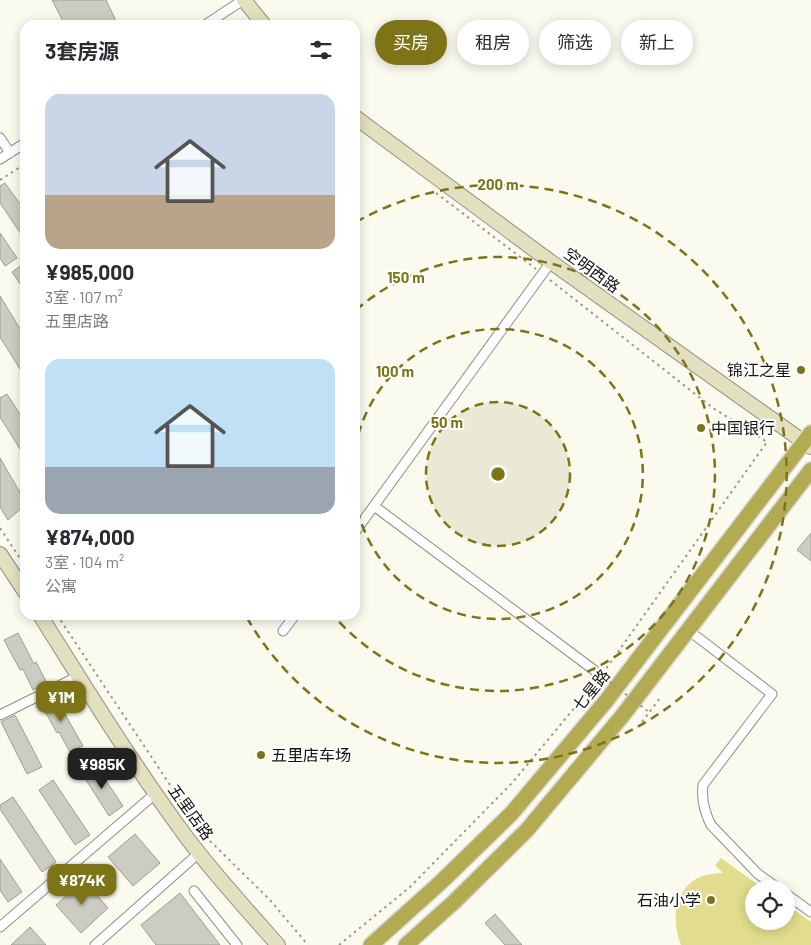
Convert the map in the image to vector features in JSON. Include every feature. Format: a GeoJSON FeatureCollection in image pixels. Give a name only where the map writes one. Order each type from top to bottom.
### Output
{"type":"FeatureCollection","features":[{"type":"Feature","properties":{"kind":"highway","name":"七星路"},"geometry":{"type":"LineString","coordinates":[[370,945],[440,884],[512,813],[606,701],[809,441]]}},
{"type":"Feature","properties":{"kind":"highway"},"geometry":{"type":"LineString","coordinates":[[406,945],[454,902],[527,830],[623,715],[811,470]]}},
{"type":"Feature","properties":{"kind":"main road"},"geometry":{"type":"LineString","coordinates":[[244,0],[260,20]]}},
{"type":"Feature","properties":{"kind":"main road","name":"空明西路"},"geometry":{"type":"LineString","coordinates":[[360,121],[551,262],[809,441]]}},
{"type":"Feature","properties":{"kind":"main road"},"geometry":{"type":"LineString","coordinates":[[0,554],[20,584]]}},
{"type":"Feature","properties":{"kind":"main road","name":"五里店路"},"geometry":{"type":"LineString","coordinates":[[43,620],[156,793],[220,880],[278,945]]}},
{"type":"Feature","properties":{"kind":"street"},"geometry":{"type":"LineString","coordinates":[[213,20],[244,0]]}},
{"type":"Feature","properties":{"kind":"street"},"geometry":{"type":"LineString","coordinates":[[0,138],[10,153]]}},
{"type":"Feature","properties":{"kind":"street"},"geometry":{"type":"LineString","coordinates":[[0,159],[20,146]]}},
{"type":"Feature","properties":{"kind":"street"},"geometry":{"type":"LineString","coordinates":[[360,525],[551,262]]}},
{"type":"Feature","properties":{"kind":"street"},"geometry":{"type":"LineString","coordinates":[[374,506],[598,673]]}},
{"type":"Feature","properties":{"kind":"street"},"geometry":{"type":"LineString","coordinates":[[283,631],[291,620]]}},
{"type":"Feature","properties":{"kind":"street"},"geometry":{"type":"LineString","coordinates":[[688,630],[772,694],[703,785],[702,797],[706,816],[711,825],[758,874],[766,880]]}},
{"type":"Feature","properties":{"kind":"street"},"geometry":{"type":"LineString","coordinates":[[0,715],[79,676]]}},
{"type":"Feature","properties":{"kind":"street"},"geometry":{"type":"LineString","coordinates":[[0,927],[156,793]]}},
{"type":"Feature","properties":{"kind":"street"},"geometry":{"type":"LineString","coordinates":[[96,945],[199,852]]}},
{"type":"Feature","properties":{"kind":"street"},"geometry":{"type":"LineString","coordinates":[[194,891],[237,945]]}},
{"type":"Feature","properties":{"kind":"street"},"geometry":{"type":"LineString","coordinates":[[795,900],[811,912]]}},
{"type":"Feature","properties":{"kind":"path"},"geometry":{"type":"LineString","coordinates":[[0,180],[20,167]]}},
{"type":"Feature","properties":{"kind":"path"},"geometry":{"type":"LineString","coordinates":[[339,945],[410,887],[512,783],[612,662],[767,442],[713,408],[433,190]]}},
{"type":"Feature","properties":{"kind":"path"},"geometry":{"type":"LineString","coordinates":[[0,528],[20,558]]}},
{"type":"Feature","properties":{"kind":"path"},"geometry":{"type":"LineString","coordinates":[[60,620],[202,833],[269,900],[308,945]]}},
{"type":"Feature","properties":{"kind":"path"},"geometry":{"type":"LineString","coordinates":[[592,688],[598,673],[612,662]]}},
{"type":"Feature","properties":{"kind":"path"},"geometry":{"type":"LineString","coordinates":[[598,673],[649,712]]}},
{"type":"Feature","properties":{"kind":"path"},"geometry":{"type":"LineString","coordinates":[[638,727],[661,697]]}},
{"type":"Feature","properties":{"kind":"shaded area","name":"石油小学"},"geometry":{"type":"Polygon","coordinates":[[[721,858],[752,880],[745,880],[745,930],[795,930],[795,910],[811,922],[811,945],[681,945],[676,926],[677,906],[680,897],[691,882],[700,877],[723,873],[715,865],[721,858]]]}},
{"type":"Feature","properties":{"kind":"building"},"geometry":{"type":"Polygon","coordinates":[[[52,0],[106,0],[116,20],[62,20],[52,0]]]}},
{"type":"Feature","properties":{"kind":"building"},"geometry":{"type":"Polygon","coordinates":[[[5,183],[20,204],[20,233],[0,203],[0,186],[5,183]]]}},
{"type":"Feature","properties":{"kind":"building"},"geometry":{"type":"Polygon","coordinates":[[[0,233],[17,258],[5,266],[0,258],[0,233]]]}},
{"type":"Feature","properties":{"kind":"building"},"geometry":{"type":"Polygon","coordinates":[[[20,266],[20,284],[12,272],[20,266]]]}},
{"type":"Feature","properties":{"kind":"building"},"geometry":{"type":"Polygon","coordinates":[[[0,296],[20,329],[20,369],[0,337],[0,296]]]}},
{"type":"Feature","properties":{"kind":"building"},"geometry":{"type":"Polygon","coordinates":[[[7,394],[20,414],[20,449],[0,417],[0,398],[7,394]]]}},
{"type":"Feature","properties":{"kind":"building"},"geometry":{"type":"Polygon","coordinates":[[[0,458],[20,492],[20,509],[8,520],[0,507],[0,458]]]}},
{"type":"Feature","properties":{"kind":"building"},"geometry":{"type":"Polygon","coordinates":[[[811,533],[811,561],[797,550],[811,533]]]}},
{"type":"Feature","properties":{"kind":"building"},"geometry":{"type":"Polygon","coordinates":[[[18,633],[34,664],[36,662],[47,683],[33,690],[23,669],[20,670],[4,640],[18,633]]]}},
{"type":"Feature","properties":{"kind":"building"},"geometry":{"type":"Polygon","coordinates":[[[54,695],[83,746],[70,752],[40,702],[54,695]]]}},
{"type":"Feature","properties":{"kind":"building"},"geometry":{"type":"Polygon","coordinates":[[[15,715],[42,767],[27,774],[1,722],[15,715]]]}},
{"type":"Feature","properties":{"kind":"building"},"geometry":{"type":"Polygon","coordinates":[[[94,763],[123,806],[109,816],[81,772],[94,763]]]}},
{"type":"Feature","properties":{"kind":"building"},"geometry":{"type":"Polygon","coordinates":[[[53,780],[90,835],[75,845],[39,790],[53,780]]]}},
{"type":"Feature","properties":{"kind":"building"},"geometry":{"type":"Polygon","coordinates":[[[13,797],[56,862],[42,872],[0,809],[0,805],[13,797]]]}},
{"type":"Feature","properties":{"kind":"building"},"geometry":{"type":"Polygon","coordinates":[[[135,834],[160,863],[133,886],[108,857],[135,834]]]}},
{"type":"Feature","properties":{"kind":"building"},"geometry":{"type":"Polygon","coordinates":[[[0,859],[22,892],[8,902],[0,890],[0,859]]]}},
{"type":"Feature","properties":{"kind":"building"},"geometry":{"type":"Polygon","coordinates":[[[84,880],[108,908],[81,933],[56,905],[84,880]]]}},
{"type":"Feature","properties":{"kind":"building"},"geometry":{"type":"Polygon","coordinates":[[[180,893],[220,945],[156,945],[141,925],[180,893]]]}},
{"type":"Feature","properties":{"kind":"building"},"geometry":{"type":"Polygon","coordinates":[[[495,914],[522,945],[505,945],[485,923],[495,914]]]}},
{"type":"Feature","properties":{"kind":"building"},"geometry":{"type":"Polygon","coordinates":[[[30,927],[46,945],[11,945],[30,927]]]}},
{"type":"Feature","properties":{"kind":"place","name":"锦江之星"},"geometry":{"type":"Point","coordinates":[801,370]}},
{"type":"Feature","properties":{"kind":"place","name":"中国银行"},"geometry":{"type":"Point","coordinates":[701,428]}},
{"type":"Feature","properties":{"kind":"place","name":"五里店车场"},"geometry":{"type":"Point","coordinates":[261,755]}},
{"type":"Feature","properties":{"kind":"place","name":"石油小学"},"geometry":{"type":"Point","coordinates":[711,900]}}]}
